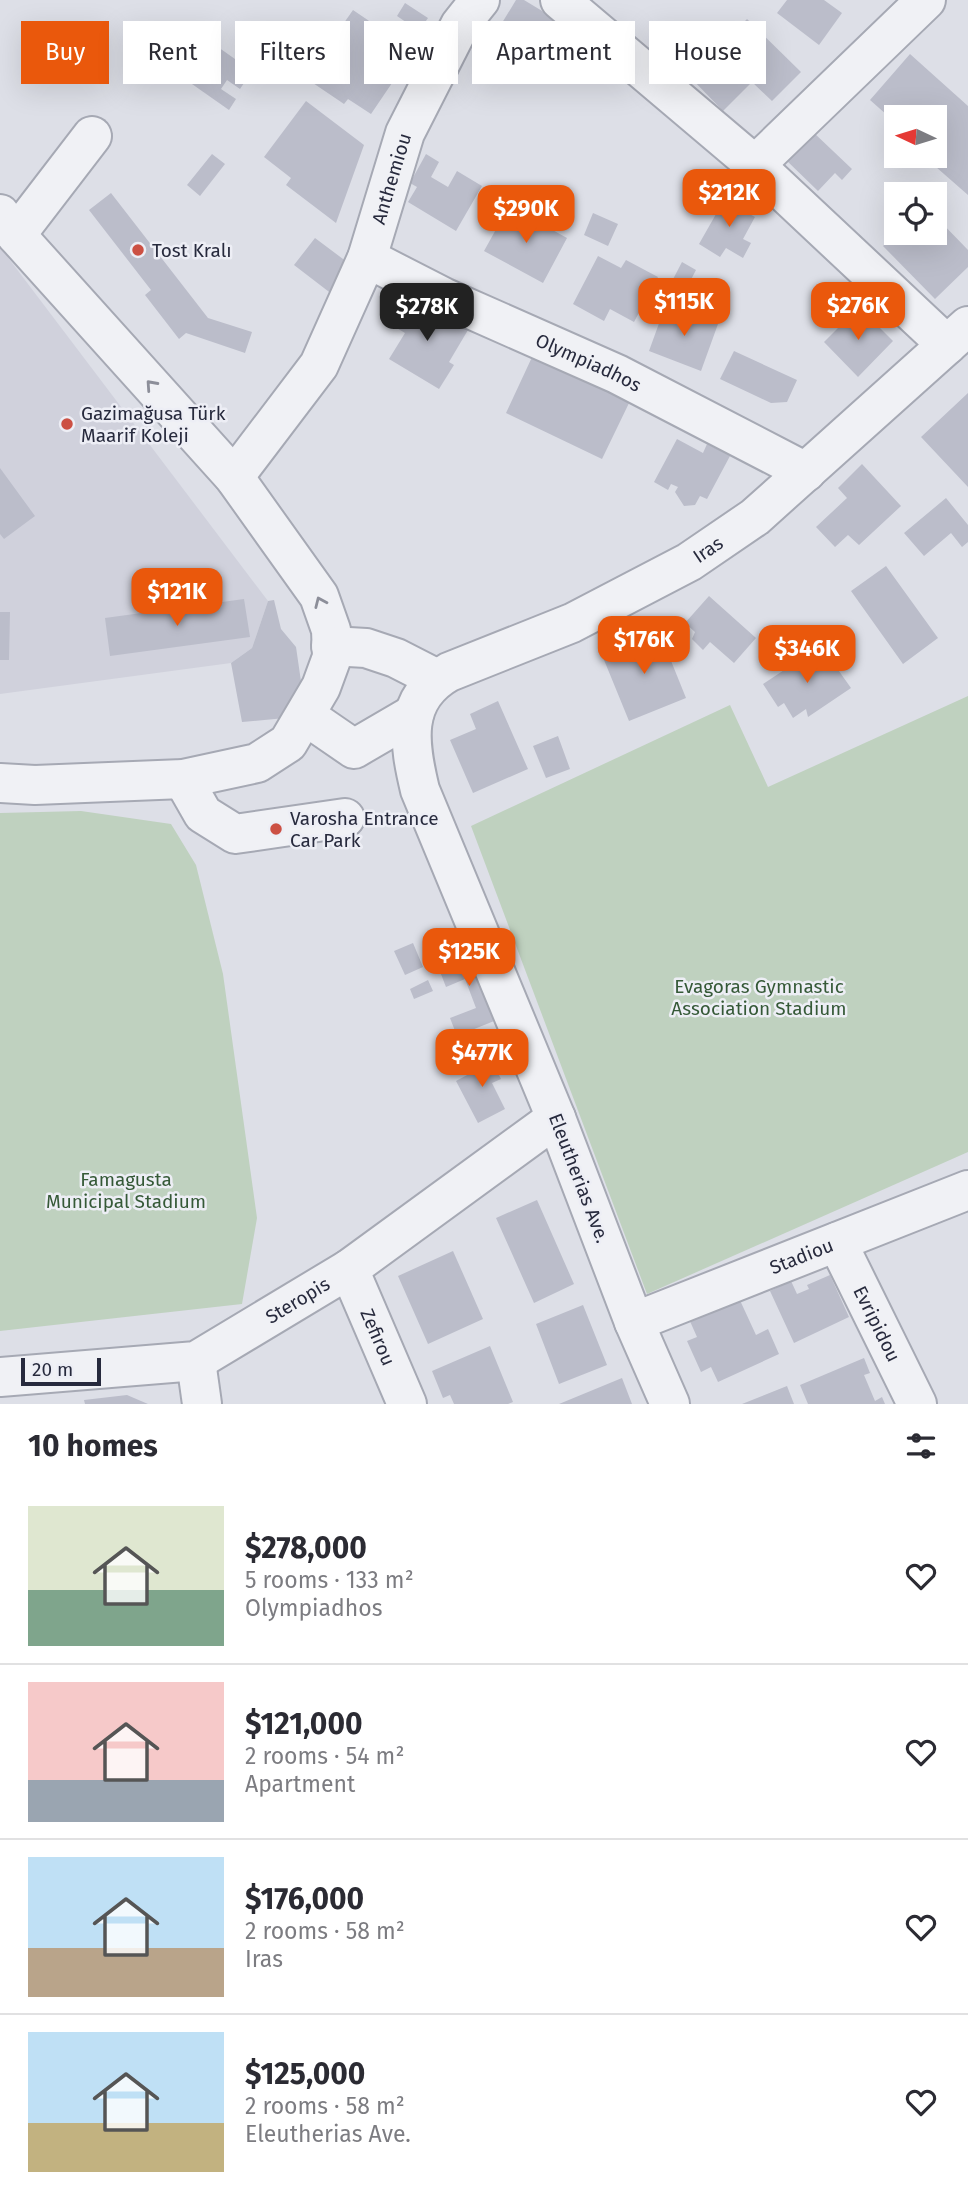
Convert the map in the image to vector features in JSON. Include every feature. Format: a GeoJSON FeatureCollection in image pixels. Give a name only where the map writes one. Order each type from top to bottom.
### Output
{"type":"FeatureCollection","features":[{"type":"Feature","properties":{"kind":"street","name":"Anthemiou"},"geometry":{"type":"LineString","coordinates":[[234,477],[319,365],[367,258],[405,133],[460,25],[480,0]]}},
{"type":"Feature","properties":{"kind":"street"},"geometry":{"type":"LineString","coordinates":[[560,0],[957,335]]}},
{"type":"Feature","properties":{"kind":"street"},"geometry":{"type":"LineString","coordinates":[[755,165],[926,0]]}},
{"type":"Feature","properties":{"kind":"street"},"geometry":{"type":"LineString","coordinates":[[0,783],[35,785],[183,779],[257,763],[288,743],[321,687],[332,657],[331,630],[318,596],[234,477],[8,224],[92,136]]}},
{"type":"Feature","properties":{"kind":"street","name":"Olympiadhos"},"geometry":{"type":"LineString","coordinates":[[367,258],[443,297],[617,374],[806,472]]}},
{"type":"Feature","properties":{"kind":"street","name":"Iras"},"geometry":{"type":"LineString","coordinates":[[414,714],[421,696],[437,679],[449,672],[572,623],[689,562],[755,517],[957,335]]}},
{"type":"Feature","properties":{"kind":"street"},"geometry":{"type":"LineString","coordinates":[[331,646],[366,648],[396,658],[437,679]]}},
{"type":"Feature","properties":{"kind":"street"},"geometry":{"type":"LineString","coordinates":[[306,716],[354,749],[414,714]]}},
{"type":"Feature","properties":{"kind":"street","name":"Eleutherias Ave."},"geometry":{"type":"LineString","coordinates":[[414,714],[411,737],[420,790],[556,1118],[634,1322],[670,1404]]}},
{"type":"Feature","properties":{"kind":"street"},"geometry":{"type":"LineString","coordinates":[[183,779],[203,814],[234,834],[345,818]]}},
{"type":"Feature","properties":{"kind":"street","name":"Steropis"},"geometry":{"type":"LineString","coordinates":[[0,1377],[196,1361],[349,1269],[556,1118]]}},
{"type":"Feature","properties":{"kind":"street","name":"Stadiou"},"geometry":{"type":"LineString","coordinates":[[634,1322],[968,1190]]}},
{"type":"Feature","properties":{"kind":"street","name":"Evripidou"},"geometry":{"type":"LineString","coordinates":[[837,1242],[917,1404]]}},
{"type":"Feature","properties":{"kind":"street","name":"Zefirou"},"geometry":{"type":"LineString","coordinates":[[349,1269],[407,1404]]}},
{"type":"Feature","properties":{"kind":"street"},"geometry":{"type":"LineString","coordinates":[[196,1361],[202,1404]]}},
{"type":"Feature","properties":{"kind":"shaded area","name":"Gazimağusa Türk Maarif Koleji"},"geometry":{"type":"Polygon","coordinates":[[[0,247],[268,601],[252,648],[231,663],[0,694],[0,247]]]}},
{"type":"Feature","properties":{"kind":"green space","name":"Evagoras Gymnastic Association Stadium"},"geometry":{"type":"Polygon","coordinates":[[[968,696],[968,1152],[647,1294],[471,826],[730,705],[768,787],[968,696]]]}},
{"type":"Feature","properties":{"kind":"green space","name":"Famagusta Municipal Stadium"},"geometry":{"type":"Polygon","coordinates":[[[81,811],[171,824],[196,865],[223,974],[257,1218],[242,1304],[0,1331],[0,813],[81,811]]]}},
{"type":"Feature","properties":{"kind":"building"},"geometry":{"type":"Polygon","coordinates":[[[516,0],[524,0],[559,21],[503,21],[516,0]]]}},
{"type":"Feature","properties":{"kind":"building"},"geometry":{"type":"Polygon","coordinates":[[[787,0],[824,0],[842,13],[819,45],[777,13],[787,0]]]}},
{"type":"Feature","properties":{"kind":"building"},"geometry":{"type":"Polygon","coordinates":[[[405,3],[428,18],[426,21],[404,21],[397,16],[405,3]]]}},
{"type":"Feature","properties":{"kind":"building"},"geometry":{"type":"Polygon","coordinates":[[[353,10],[369,21],[364,21],[364,84],[391,84],[371,114],[348,99],[344,104],[314,84],[350,84],[350,21],[345,21],[353,10]]]}},
{"type":"Feature","properties":{"kind":"building"},"geometry":{"type":"Polygon","coordinates":[[[766,38],[801,72],[772,101],[754,84],[766,84],[766,38]]]}},
{"type":"Feature","properties":{"kind":"building"},"geometry":{"type":"Polygon","coordinates":[[[221,49],[235,59],[235,84],[243,84],[240,89],[227,80],[221,89],[236,99],[229,110],[192,84],[221,84],[221,49]]]}},
{"type":"Feature","properties":{"kind":"building"},"geometry":{"type":"Polygon","coordinates":[[[910,54],[968,106],[968,195],[937,168],[947,168],[947,105],[884,105],[884,112],[870,100],[910,54]]]}},
{"type":"Feature","properties":{"kind":"building"},"geometry":{"type":"Polygon","coordinates":[[[697,84],[750,84],[723,111],[697,84]]]}},
{"type":"Feature","properties":{"kind":"building"},"geometry":{"type":"Polygon","coordinates":[[[306,101],[364,145],[336,223],[286,185],[291,178],[264,157],[306,101]]]}},
{"type":"Feature","properties":{"kind":"building"},"geometry":{"type":"Polygon","coordinates":[[[813,132],[852,169],[842,180],[835,173],[818,191],[786,160],[813,132]]]}},
{"type":"Feature","properties":{"kind":"building"},"geometry":{"type":"Polygon","coordinates":[[[212,154],[225,164],[200,196],[187,185],[212,154]]]}},
{"type":"Feature","properties":{"kind":"building"},"geometry":{"type":"Polygon","coordinates":[[[426,154],[439,162],[431,177],[448,187],[457,171],[482,186],[456,231],[408,202],[417,187],[410,183],[426,154]]]}},
{"type":"Feature","properties":{"kind":"building","name":"Tost Kralı"},"geometry":{"type":"Polygon","coordinates":[[[111,193],[208,318],[252,332],[245,353],[186,333],[179,339],[145,295],[151,290],[89,210],[111,193]]]}},
{"type":"Feature","properties":{"kind":"building"},"geometry":{"type":"Polygon","coordinates":[[[728,193],[746,203],[742,210],[755,217],[743,239],[751,243],[743,258],[726,248],[720,257],[699,244],[728,193]]]}},
{"type":"Feature","properties":{"kind":"building"},"geometry":{"type":"Polygon","coordinates":[[[509,206],[567,238],[543,283],[484,251],[509,206]]]}},
{"type":"Feature","properties":{"kind":"building"},"geometry":{"type":"Polygon","coordinates":[[[593,213],[618,224],[608,246],[584,235],[593,213]]]}},
{"type":"Feature","properties":{"kind":"building"},"geometry":{"type":"Polygon","coordinates":[[[947,228],[968,250],[968,267],[935,299],[883,246],[947,245],[947,228]]]}},
{"type":"Feature","properties":{"kind":"building"},"geometry":{"type":"Polygon","coordinates":[[[315,238],[351,265],[337,298],[294,265],[315,238]]]}},
{"type":"Feature","properties":{"kind":"building"},"geometry":{"type":"Polygon","coordinates":[[[598,256],[621,268],[626,260],[658,277],[634,322],[610,309],[604,321],[573,304],[598,256]]]}},
{"type":"Feature","properties":{"kind":"building"},"geometry":{"type":"Polygon","coordinates":[[[682,262],[696,270],[684,293],[670,285],[682,262]]]}},
{"type":"Feature","properties":{"kind":"building"},"geometry":{"type":"Polygon","coordinates":[[[413,296],[468,330],[449,362],[454,365],[439,389],[389,359],[405,333],[395,327],[413,296]]]}},
{"type":"Feature","properties":{"kind":"building"},"geometry":{"type":"Polygon","coordinates":[[[666,304],[718,324],[701,371],[649,351],[666,304]]]}},
{"type":"Feature","properties":{"kind":"building"},"geometry":{"type":"Polygon","coordinates":[[[859,307],[893,341],[858,377],[824,342],[859,307]]]}},
{"type":"Feature","properties":{"kind":"building"},"geometry":{"type":"Polygon","coordinates":[[[734,351],[797,380],[787,402],[771,403],[720,379],[734,351]]]}},
{"type":"Feature","properties":{"kind":"building"},"geometry":{"type":"Polygon","coordinates":[[[533,355],[630,401],[602,459],[506,413],[533,355]]]}},
{"type":"Feature","properties":{"kind":"building"},"geometry":{"type":"Polygon","coordinates":[[[968,393],[968,487],[921,437],[968,393]]]}},
{"type":"Feature","properties":{"kind":"building"},"geometry":{"type":"Polygon","coordinates":[[[677,439],[703,453],[707,444],[730,456],[707,499],[700,496],[695,505],[684,506],[675,492],[678,487],[671,484],[668,490],[654,482],[677,439]]]}},
{"type":"Feature","properties":{"kind":"building"},"geometry":{"type":"Polygon","coordinates":[[[862,464],[901,506],[859,545],[848,535],[835,547],[816,527],[847,498],[838,488],[862,464]]]}},
{"type":"Feature","properties":{"kind":"building"},"geometry":{"type":"Polygon","coordinates":[[[0,468],[35,516],[4,539],[0,534],[0,468]]]}},
{"type":"Feature","properties":{"kind":"building"},"geometry":{"type":"Polygon","coordinates":[[[946,498],[968,525],[968,542],[962,547],[951,533],[924,556],[904,533],[946,498]]]}},
{"type":"Feature","properties":{"kind":"building"},"geometry":{"type":"Polygon","coordinates":[[[886,566],[938,638],[903,664],[851,591],[886,566]]]}},
{"type":"Feature","properties":{"kind":"building"},"geometry":{"type":"Polygon","coordinates":[[[709,596],[756,638],[734,663],[710,642],[703,650],[692,639],[695,632],[685,623],[709,596]]]}},
{"type":"Feature","properties":{"kind":"building"},"geometry":{"type":"Polygon","coordinates":[[[244,599],[250,637],[110,656],[105,618],[244,599]]]}},
{"type":"Feature","properties":{"kind":"building"},"geometry":{"type":"Polygon","coordinates":[[[274,600],[281,629],[296,647],[306,716],[242,722],[231,663],[252,648],[268,601],[274,600]]]}},
{"type":"Feature","properties":{"kind":"building"},"geometry":{"type":"Polygon","coordinates":[[[0,612],[10,612],[9,660],[0,660],[0,612]]]}},
{"type":"Feature","properties":{"kind":"building"},"geometry":{"type":"Polygon","coordinates":[[[659,631],[686,698],[629,721],[602,655],[659,631]]]}},
{"type":"Feature","properties":{"kind":"building"},"geometry":{"type":"Polygon","coordinates":[[[816,649],[823,661],[829,657],[851,688],[808,717],[806,709],[793,718],[784,703],[778,707],[763,684],[816,649]]]}},
{"type":"Feature","properties":{"kind":"building"},"geometry":{"type":"Polygon","coordinates":[[[498,701],[528,769],[473,793],[450,740],[476,729],[470,714],[498,701]]]}},
{"type":"Feature","properties":{"kind":"building"},"geometry":{"type":"Polygon","coordinates":[[[558,736],[570,769],[546,778],[533,746],[558,736]]]}},
{"type":"Feature","properties":{"kind":"building"},"geometry":{"type":"Polygon","coordinates":[[[462,936],[504,1017],[457,1036],[450,1018],[476,1008],[465,979],[446,987],[439,969],[451,964],[442,945],[462,936]]]}},
{"type":"Feature","properties":{"kind":"building"},"geometry":{"type":"Polygon","coordinates":[[[413,943],[423,967],[405,975],[394,951],[413,943]]]}},
{"type":"Feature","properties":{"kind":"building"},"geometry":{"type":"Polygon","coordinates":[[[428,980],[433,991],[414,999],[410,989],[428,980]]]}},
{"type":"Feature","properties":{"kind":"building"},"geometry":{"type":"Polygon","coordinates":[[[489,1055],[501,1079],[492,1083],[505,1109],[478,1123],[456,1081],[469,1074],[465,1067],[489,1055]]]}},
{"type":"Feature","properties":{"kind":"building"},"geometry":{"type":"Polygon","coordinates":[[[537,1200],[574,1284],[534,1303],[496,1218],[537,1200]]]}},
{"type":"Feature","properties":{"kind":"building"},"geometry":{"type":"Polygon","coordinates":[[[453,1251],[483,1319],[428,1344],[398,1276],[453,1251]]]}},
{"type":"Feature","properties":{"kind":"building"},"geometry":{"type":"Polygon","coordinates":[[[830,1275],[849,1317],[794,1343],[770,1291],[791,1281],[797,1294],[809,1289],[807,1285],[830,1275]]]}},
{"type":"Feature","properties":{"kind":"building"},"geometry":{"type":"Polygon","coordinates":[[[738,1296],[756,1335],[768,1329],[779,1354],[718,1382],[711,1367],[701,1372],[687,1341],[697,1337],[689,1319],[738,1296]]]}},
{"type":"Feature","properties":{"kind":"building"},"geometry":{"type":"Polygon","coordinates":[[[583,1305],[607,1365],[559,1384],[536,1324],[583,1305]]]}},
{"type":"Feature","properties":{"kind":"building"},"geometry":{"type":"Polygon","coordinates":[[[490,1346],[513,1402],[454,1404],[450,1395],[443,1398],[432,1371],[490,1346]]]}},
{"type":"Feature","properties":{"kind":"building"},"geometry":{"type":"Polygon","coordinates":[[[864,1358],[870,1373],[864,1375],[875,1401],[882,1397],[885,1404],[808,1404],[800,1385],[864,1358]]]}},
{"type":"Feature","properties":{"kind":"building"},"geometry":{"type":"Polygon","coordinates":[[[622,1378],[632,1404],[559,1404],[622,1378]]]}},
{"type":"Feature","properties":{"kind":"building"},"geometry":{"type":"Polygon","coordinates":[[[787,1386],[794,1404],[742,1404],[787,1386]]]}},
{"type":"Feature","properties":{"kind":"building"},"geometry":{"type":"Polygon","coordinates":[[[127,1395],[148,1404],[85,1404],[84,1400],[127,1395]]]}},
{"type":"Feature","properties":{"kind":"place","name":"Tost Kralı"},"geometry":{"type":"Point","coordinates":[138,250]}},
{"type":"Feature","properties":{"kind":"place","name":"Gazimağusa Türk Maarif Koleji"},"geometry":{"type":"Point","coordinates":[67,424]}},
{"type":"Feature","properties":{"kind":"place","name":"Varosha Entrance Car Park"},"geometry":{"type":"Point","coordinates":[276,829]}}]}
